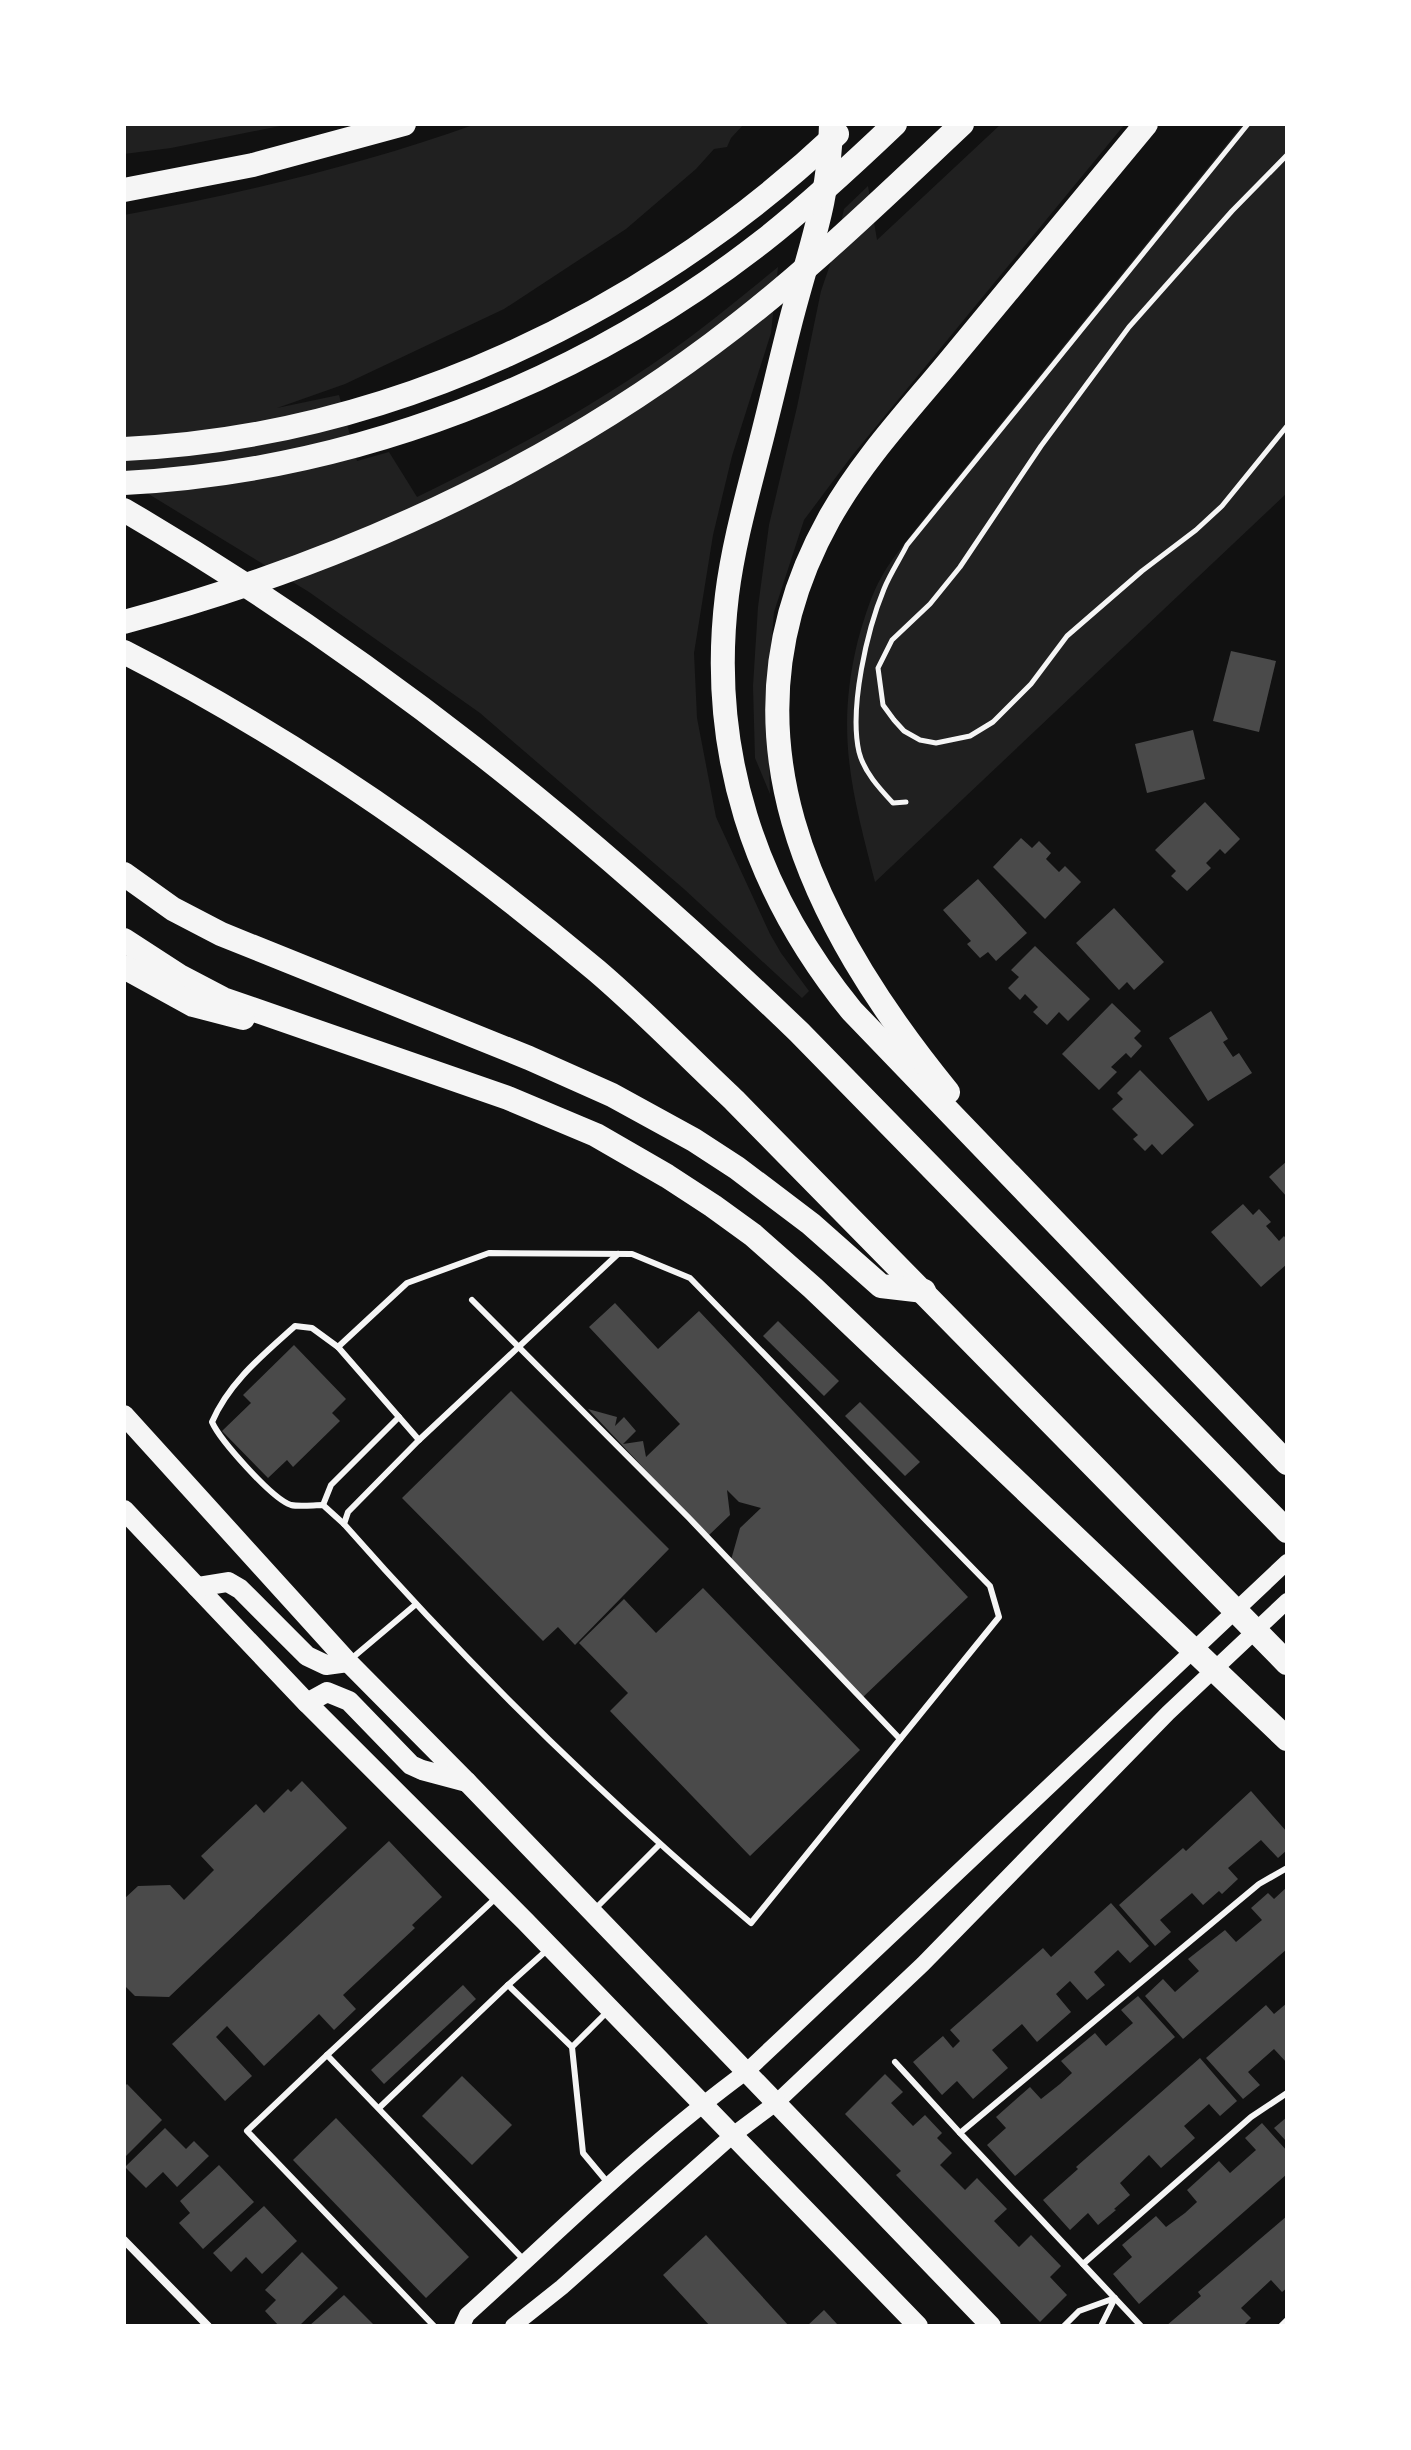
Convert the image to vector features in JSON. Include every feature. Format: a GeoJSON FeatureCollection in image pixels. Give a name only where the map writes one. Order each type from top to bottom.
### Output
{"type":"FeatureCollection","features":[{"type":"Feature","properties":{"kind":"highway"},"geometry":{"type":"LineString","coordinates":[[124,190],[253,165],[404,124]]}},
{"type":"Feature","properties":{"kind":"highway"},"geometry":{"type":"LineString","coordinates":[[831,124],[827,179],[818,228],[745,502],[728,585],[723,644],[724,690],[736,783],[748,829],[774,894],[823,974],[883,1047],[1033,1197],[1287,1463]]}},
{"type":"Feature","properties":{"kind":"highway"},"geometry":{"type":"LineString","coordinates":[[124,449],[236,436],[330,416],[430,386],[504,356],[613,301],[709,240],[774,191],[847,124]]}},
{"type":"Feature","properties":{"kind":"highway"},"geometry":{"type":"LineString","coordinates":[[124,483],[222,473],[311,456],[424,424],[537,379],[630,331],[726,269],[807,206],[895,124]]}},
{"type":"Feature","properties":{"kind":"highway"},"geometry":{"type":"LineString","coordinates":[[124,622],[266,580],[342,552],[434,512],[580,433],[726,334],[820,257],[962,124]]}},
{"type":"Feature","properties":{"kind":"highway"},"geometry":{"type":"LineString","coordinates":[[1033,1197],[910,1045],[866,981],[828,915],[802,853],[786,796],[778,734],[780,674],[786,632],[803,573],[828,519],[850,484],[1146,124]]}},
{"type":"Feature","properties":{"kind":"highway"},"geometry":{"type":"LineString","coordinates":[[124,510],[288,612],[406,695],[514,778],[644,889],[799,1032],[1287,1531]]}},
{"type":"Feature","properties":{"kind":"highway"},"geometry":{"type":"LineString","coordinates":[[124,652],[221,704],[341,777],[503,895],[597,972],[665,1032],[924,1291],[1287,1663]]}},
{"type":"Feature","properties":{"kind":"highway"},"geometry":{"type":"LineString","coordinates":[[124,874],[173,909],[221,934],[529,1058],[632,1105],[705,1147],[763,1186],[881,1286],[924,1291]]}},
{"type":"Feature","properties":{"kind":"highway"},"geometry":{"type":"LineString","coordinates":[[124,940],[181,977],[223,999],[508,1098],[596,1135],[689,1190],[753,1235],[836,1309],[1287,1739]]}},
{"type":"Feature","properties":{"kind":"highway"},"geometry":{"type":"LineString","coordinates":[[124,967],[178,998],[208,1010],[331,1036]]}},
{"type":"Feature","properties":{"kind":"main road"},"geometry":{"type":"LineString","coordinates":[[124,1415],[348,1662],[991,2326]]}},
{"type":"Feature","properties":{"kind":"main road"},"geometry":{"type":"LineString","coordinates":[[124,1510],[307,1703],[703,2103],[918,2326]]}},
{"type":"Feature","properties":{"kind":"main road"},"geometry":{"type":"LineString","coordinates":[[462,2326],[467,2315],[610,2186],[703,2103],[747,2071],[1287,1562]]}},
{"type":"Feature","properties":{"kind":"main road"},"geometry":{"type":"LineString","coordinates":[[197,1587],[228,1582],[240,1589],[307,1656],[326,1665],[348,1662]]}},
{"type":"Feature","properties":{"kind":"main road"},"geometry":{"type":"LineString","coordinates":[[513,2326],[562,2287],[733,2135],[777,2102],[923,1964],[1168,1713],[1287,1601]]}},
{"type":"Feature","properties":{"kind":"main road"},"geometry":{"type":"LineString","coordinates":[[307,1703],[327,1692],[338,1695],[349,1701],[411,1765],[467,1782]]}},
{"type":"Feature","properties":{"kind":"street"},"geometry":{"type":"LineString","coordinates":[[124,2240],[208,2326]]}},
{"type":"Feature","properties":{"kind":"lane"},"geometry":{"type":"LineString","coordinates":[[338,1347],[407,1283],[489,1253],[632,1254],[690,1278],[990,1586],[999,1617],[751,1923],[659,1845],[415,1605],[344,1524],[323,1505],[291,1505],[278,1496],[217,1434],[212,1422],[231,1388],[295,1326],[312,1328],[338,1347],[419,1440]]}},
{"type":"Feature","properties":{"kind":"lane"},"geometry":{"type":"LineString","coordinates":[[344,1524],[348,1512],[419,1440],[618,1254]]}},
{"type":"Feature","properties":{"kind":"lane"},"geometry":{"type":"LineString","coordinates":[[472,1300],[689,1518],[900,1739]]}},
{"type":"Feature","properties":{"kind":"lane"},"geometry":{"type":"LineString","coordinates":[[323,1505],[331,1485],[399,1417]]}},
{"type":"Feature","properties":{"kind":"lane"},"geometry":{"type":"LineString","coordinates":[[348,1662],[415,1605]]}},
{"type":"Feature","properties":{"kind":"lane"},"geometry":{"type":"LineString","coordinates":[[593,1912],[659,1845]]}},
{"type":"Feature","properties":{"kind":"lane"},"geometry":{"type":"LineString","coordinates":[[960,2133],[1259,1884],[1287,1868]]}},
{"type":"Feature","properties":{"kind":"lane"},"geometry":{"type":"LineString","coordinates":[[434,2326],[247,2131],[499,1896]]}},
{"type":"Feature","properties":{"kind":"lane"},"geometry":{"type":"LineString","coordinates":[[379,2108],[550,1948]]}},
{"type":"Feature","properties":{"kind":"lane"},"geometry":{"type":"LineString","coordinates":[[508,1985],[572,2047],[583,2153],[610,2186]]}},
{"type":"Feature","properties":{"kind":"lane"},"geometry":{"type":"LineString","coordinates":[[572,2047],[609,2010]]}},
{"type":"Feature","properties":{"kind":"lane"},"geometry":{"type":"LineString","coordinates":[[327,2055],[526,2262]]}},
{"type":"Feature","properties":{"kind":"lane"},"geometry":{"type":"LineString","coordinates":[[895,2062],[1141,2326]]}},
{"type":"Feature","properties":{"kind":"lane"},"geometry":{"type":"LineString","coordinates":[[1083,2264],[1251,2117],[1287,2093]]}},
{"type":"Feature","properties":{"kind":"lane"},"geometry":{"type":"LineString","coordinates":[[1064,2326],[1079,2311],[1115,2298]]}},
{"type":"Feature","properties":{"kind":"lane"},"geometry":{"type":"LineString","coordinates":[[1101,2326],[1115,2298]]}},
{"type":"Feature","properties":{"kind":"lane"},"geometry":{"type":"LineString","coordinates":[[1281,2326],[1287,2320]]}},
{"type":"Feature","properties":{"kind":"path"},"geometry":{"type":"LineString","coordinates":[[906,802],[893,803],[873,781],[859,754],[856,707],[871,628],[884,587],[907,545],[1248,124]]}},
{"type":"Feature","properties":{"kind":"path"},"geometry":{"type":"LineString","coordinates":[[1287,155],[1232,211],[1129,327],[1041,446],[960,567],[930,604],[892,640],[878,668],[883,705],[904,731],[920,740],[936,743],[970,736],[993,722],[1031,684],[1067,636],[1222,506],[1287,426]]}},
{"type":"Feature","properties":{"kind":"shaded area"},"geometry":{"type":"Polygon","coordinates":[[[124,124],[290,124],[171,148],[124,154],[124,124]]]}},
{"type":"Feature","properties":{"kind":"shaded area"},"geometry":{"type":"Polygon","coordinates":[[[476,124],[744,124],[727,147],[714,149],[696,169],[626,229],[504,309],[345,384],[277,408],[339,395],[357,461],[389,452],[417,497],[513,448],[607,394],[681,344],[778,267],[771,333],[732,456],[713,535],[694,653],[697,718],[716,817],[770,934],[809,991],[802,998],[684,889],[480,713],[309,592],[124,479],[124,215],[302,177],[476,124]]]}},
{"type":"Feature","properties":{"kind":"shaded area"},"geometry":{"type":"Polygon","coordinates":[[[1001,124],[1125,124],[851,457],[804,520],[774,612],[767,691],[770,794],[755,758],[753,686],[758,607],[769,525],[821,291],[844,209],[868,186],[877,240],[1001,124]]]}},
{"type":"Feature","properties":{"kind":"shaded area"},"geometry":{"type":"Polygon","coordinates":[[[1243,124],[1287,124],[1287,493],[875,882],[853,790],[847,734],[851,673],[858,640],[878,583],[914,531],[1243,124]]]}},
{"type":"Feature","properties":{"kind":"building"},"geometry":{"type":"Polygon","coordinates":[[[1231,651],[1276,661],[1259,732],[1213,721],[1231,651]]]}},
{"type":"Feature","properties":{"kind":"building"},"geometry":{"type":"Polygon","coordinates":[[[1193,730],[1205,779],[1147,793],[1135,744],[1193,730]]]}},
{"type":"Feature","properties":{"kind":"building"},"geometry":{"type":"Polygon","coordinates":[[[1205,802],[1240,839],[1225,854],[1220,849],[1206,863],[1211,868],[1187,891],[1171,876],[1176,871],[1155,850],[1205,802]]]}},
{"type":"Feature","properties":{"kind":"building"},"geometry":{"type":"Polygon","coordinates":[[[1021,838],[1032,848],[1039,841],[1051,853],[1046,859],[1059,872],[1065,866],[1081,882],[1045,919],[993,867],[1021,838]]]}},
{"type":"Feature","properties":{"kind":"building"},"geometry":{"type":"Polygon","coordinates":[[[978,879],[1027,933],[996,961],[988,952],[980,958],[967,944],[971,941],[943,910],[978,879]]]}},
{"type":"Feature","properties":{"kind":"building"},"geometry":{"type":"Polygon","coordinates":[[[1114,908],[1164,962],[1134,990],[1127,982],[1119,990],[1076,943],[1114,908]]]}},
{"type":"Feature","properties":{"kind":"building"},"geometry":{"type":"Polygon","coordinates":[[[1035,946],[1090,999],[1068,1021],[1059,1012],[1047,1025],[1033,1012],[1038,1007],[1025,994],[1020,1000],[1008,988],[1019,977],[1011,970],[1035,946]]]}},
{"type":"Feature","properties":{"kind":"building"},"geometry":{"type":"Polygon","coordinates":[[[1112,1003],[1141,1031],[1134,1038],[1142,1046],[1131,1058],[1126,1053],[1111,1067],[1117,1072],[1099,1090],[1062,1054],[1112,1003]]]}},
{"type":"Feature","properties":{"kind":"building"},"geometry":{"type":"Polygon","coordinates":[[[1211,1011],[1228,1039],[1223,1042],[1233,1057],[1239,1053],[1252,1073],[1208,1101],[1169,1038],[1211,1011]]]}},
{"type":"Feature","properties":{"kind":"building"},"geometry":{"type":"Polygon","coordinates":[[[1140,1070],[1194,1125],[1162,1155],[1152,1144],[1145,1151],[1133,1139],[1138,1135],[1112,1109],[1123,1099],[1117,1093],[1140,1070]]]}},
{"type":"Feature","properties":{"kind":"building"},"geometry":{"type":"Polygon","coordinates":[[[1287,1161],[1287,1197],[1269,1177],[1287,1161]]]}},
{"type":"Feature","properties":{"kind":"building"},"geometry":{"type":"Polygon","coordinates":[[[1243,1204],[1253,1215],[1259,1209],[1271,1222],[1266,1226],[1279,1241],[1284,1236],[1287,1240],[1287,1264],[1261,1287],[1211,1232],[1243,1204]]]}},
{"type":"Feature","properties":{"kind":"building"},"geometry":{"type":"Polygon","coordinates":[[[615,1303],[658,1349],[699,1311],[968,1597],[862,1698],[731,1560],[740,1528],[761,1508],[739,1502],[727,1490],[730,1515],[708,1536],[588,1409],[617,1417],[615,1426],[624,1417],[636,1431],[623,1444],[643,1441],[646,1457],[680,1424],[589,1327],[615,1303]]]}},
{"type":"Feature","properties":{"kind":"building"},"geometry":{"type":"Polygon","coordinates":[[[778,1321],[839,1381],[824,1396],[763,1336],[778,1321]]]}},
{"type":"Feature","properties":{"kind":"building"},"geometry":{"type":"Polygon","coordinates":[[[294,1345],[346,1399],[332,1413],[340,1421],[293,1467],[287,1460],[268,1478],[222,1431],[251,1403],[243,1395],[294,1345]]]}},
{"type":"Feature","properties":{"kind":"building"},"geometry":{"type":"Polygon","coordinates":[[[511,1391],[669,1549],[575,1645],[558,1627],[543,1641],[402,1498],[511,1391]]]}},
{"type":"Feature","properties":{"kind":"building"},"geometry":{"type":"Polygon","coordinates":[[[860,1402],[920,1462],[905,1476],[845,1416],[860,1402]]]}},
{"type":"Feature","properties":{"kind":"building"},"geometry":{"type":"Polygon","coordinates":[[[703,1588],[860,1750],[750,1856],[610,1711],[628,1693],[579,1643],[624,1599],[656,1633],[703,1588]]]}},
{"type":"Feature","properties":{"kind":"building"},"geometry":{"type":"Polygon","coordinates":[[[302,1781],[347,1828],[169,1997],[135,1996],[124,1985],[124,1899],[138,1886],[170,1885],[184,1900],[214,1870],[201,1856],[256,1804],[264,1813],[288,1789],[291,1792],[302,1781]]]}},
{"type":"Feature","properties":{"kind":"building"},"geometry":{"type":"Polygon","coordinates":[[[1251,1791],[1287,1832],[1287,1850],[1278,1858],[1261,1840],[1228,1868],[1238,1879],[1222,1894],[1219,1891],[1203,1905],[1192,1893],[1160,1920],[1171,1932],[1155,1946],[1119,1905],[1183,1848],[1186,1851],[1251,1791]]]}},
{"type":"Feature","properties":{"kind":"building"},"geometry":{"type":"Polygon","coordinates":[[[389,1841],[442,1897],[412,1925],[415,1928],[343,1995],[356,2009],[334,2030],[319,2014],[264,2066],[227,2026],[216,2037],[252,2076],[225,2101],[172,2044],[389,1841]]]}},
{"type":"Feature","properties":{"kind":"building"},"geometry":{"type":"Polygon","coordinates":[[[1287,1887],[1287,1949],[1183,2039],[1145,1996],[1163,1979],[1175,1992],[1199,1971],[1188,1959],[1225,1930],[1236,1942],[1262,1920],[1251,1908],[1268,1893],[1274,1899],[1287,1887]]]}},
{"type":"Feature","properties":{"kind":"building"},"geometry":{"type":"Polygon","coordinates":[[[1111,1903],[1149,1946],[1130,1963],[1118,1950],[1094,1972],[1105,1985],[1087,2000],[1070,1981],[1056,1994],[1071,2012],[1037,2042],[1022,2024],[992,2050],[1008,2068],[973,2099],[957,2081],[942,2095],[913,2062],[943,2036],[953,2048],[960,2041],[950,2030],[1043,1948],[1051,1957],[1111,1903]]]}},
{"type":"Feature","properties":{"kind":"building"},"geometry":{"type":"Polygon","coordinates":[[[463,1985],[476,1999],[384,2084],[371,2070],[463,1985]]]}},
{"type":"Feature","properties":{"kind":"building"},"geometry":{"type":"Polygon","coordinates":[[[1138,1996],[1175,2037],[1015,2176],[987,2145],[1006,2128],[996,2117],[1030,2087],[1041,2099],[1060,2084],[1072,2073],[1061,2061],[1095,2033],[1106,2046],[1133,2023],[1121,2010],[1138,1996]]]}},
{"type":"Feature","properties":{"kind":"building"},"geometry":{"type":"Polygon","coordinates":[[[1287,2003],[1287,2063],[1274,2049],[1248,2072],[1260,2085],[1243,2099],[1206,2058],[1266,2005],[1274,2014],[1287,2003]]]}},
{"type":"Feature","properties":{"kind":"building"},"geometry":{"type":"Polygon","coordinates":[[[1200,2058],[1237,2101],[1220,2116],[1209,2104],[1184,2126],[1195,2138],[1161,2168],[1149,2155],[1120,2183],[1130,2195],[1116,2210],[1098,2225],[1088,2213],[1070,2230],[1043,2200],[1200,2058]]]}},
{"type":"Feature","properties":{"kind":"building"},"geometry":{"type":"Polygon","coordinates":[[[885,2074],[903,2092],[891,2103],[913,2126],[925,2115],[942,2133],[937,2138],[952,2153],[940,2165],[965,2190],[977,2178],[1007,2209],[994,2221],[1019,2247],[1031,2235],[1061,2266],[1050,2277],[1067,2295],[1040,2322],[896,2175],[901,2171],[845,2114],[885,2074]]]}},
{"type":"Feature","properties":{"kind":"building"},"geometry":{"type":"Polygon","coordinates":[[[462,2076],[512,2125],[472,2165],[422,2116],[462,2076]]]}},
{"type":"Feature","properties":{"kind":"building"},"geometry":{"type":"Polygon","coordinates":[[[127,2084],[162,2120],[124,2158],[124,2087],[127,2084]]]}},
{"type":"Feature","properties":{"kind":"building"},"geometry":{"type":"Polygon","coordinates":[[[1287,2117],[1287,2142],[1274,2128],[1287,2117]]]}},
{"type":"Feature","properties":{"kind":"building"},"geometry":{"type":"Polygon","coordinates":[[[336,2118],[469,2257],[426,2298],[293,2160],[336,2118]]]}},
{"type":"Feature","properties":{"kind":"building"},"geometry":{"type":"Polygon","coordinates":[[[1262,2123],[1287,2151],[1287,2174],[1139,2304],[1113,2274],[1132,2257],[1122,2245],[1156,2216],[1166,2227],[1185,2213],[1197,2202],[1187,2190],[1219,2161],[1230,2173],[1256,2150],[1245,2138],[1262,2123]]]}},
{"type":"Feature","properties":{"kind":"building"},"geometry":{"type":"Polygon","coordinates":[[[165,2128],[186,2149],[194,2141],[209,2156],[177,2187],[163,2172],[146,2188],[125,2167],[165,2128]]]}},
{"type":"Feature","properties":{"kind":"building"},"geometry":{"type":"Polygon","coordinates":[[[219,2165],[254,2202],[203,2249],[179,2223],[190,2213],[180,2201],[219,2165]]]}},
{"type":"Feature","properties":{"kind":"building"},"geometry":{"type":"Polygon","coordinates":[[[264,2206],[297,2241],[262,2274],[246,2257],[231,2272],[213,2253],[264,2206]]]}},
{"type":"Feature","properties":{"kind":"building"},"geometry":{"type":"Polygon","coordinates":[[[1287,2216],[1287,2288],[1282,2292],[1271,2280],[1241,2308],[1251,2318],[1243,2326],[1166,2326],[1201,2296],[1198,2292],[1287,2216]]]}},
{"type":"Feature","properties":{"kind":"building"},"geometry":{"type":"Polygon","coordinates":[[[706,2235],[789,2326],[710,2326],[663,2275],[706,2235]]]}},
{"type":"Feature","properties":{"kind":"building"},"geometry":{"type":"Polygon","coordinates":[[[302,2252],[338,2288],[299,2326],[279,2326],[265,2311],[276,2300],[265,2290],[302,2252]]]}},
{"type":"Feature","properties":{"kind":"building"},"geometry":{"type":"Polygon","coordinates":[[[344,2295],[375,2326],[309,2326],[344,2295]]]}},
{"type":"Feature","properties":{"kind":"building"},"geometry":{"type":"Polygon","coordinates":[[[824,2310],[838,2325],[807,2326],[824,2310]]]}}]}
